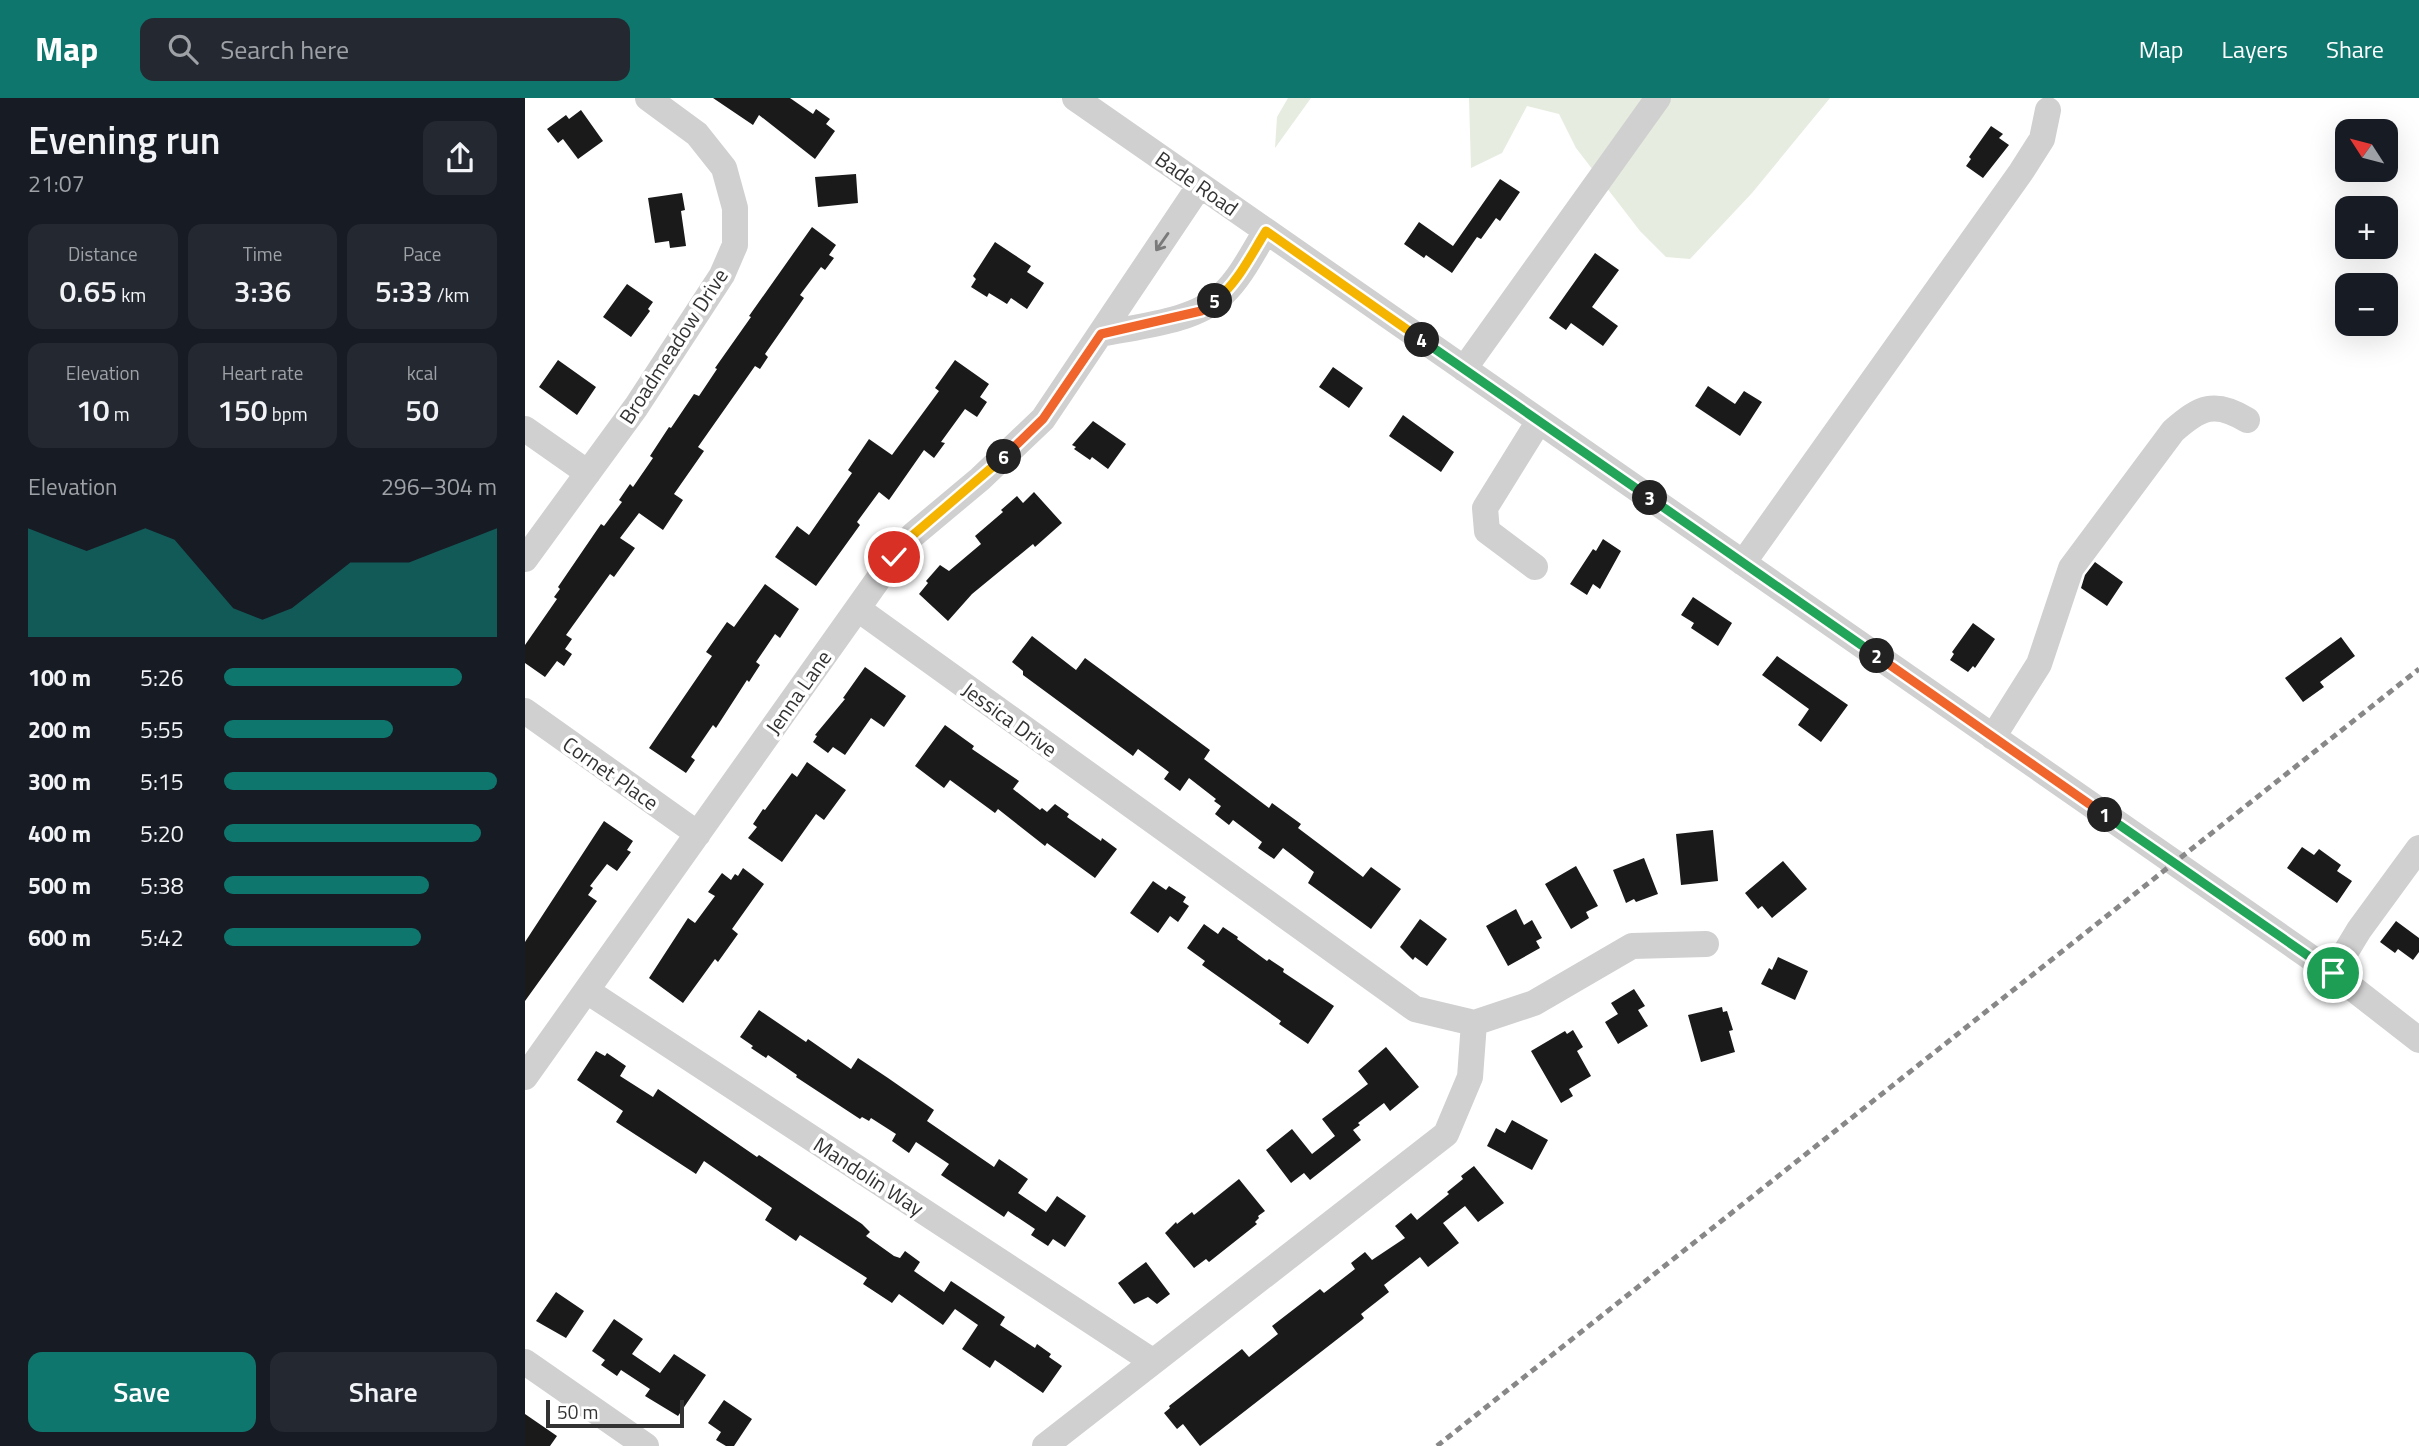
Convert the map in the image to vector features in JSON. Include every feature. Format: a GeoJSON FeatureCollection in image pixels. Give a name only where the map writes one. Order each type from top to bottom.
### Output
{"type":"FeatureCollection","features":[{"type":"Feature","properties":{"kind":"street","name":"Broadmeadow Drive"},"geometry":{"type":"LineString","coordinates":[[525,559],[636,407],[722,275],[735,246],[735,208],[724,168],[697,134],[648,98]]}},
{"type":"Feature","properties":{"kind":"street","name":"Bade Road"},"geometry":{"type":"LineString","coordinates":[[1075,98],[2333,973],[2419,1040]]}},
{"type":"Feature","properties":{"kind":"street"},"geometry":{"type":"LineString","coordinates":[[1464,369],[1658,98]]}},
{"type":"Feature","properties":{"kind":"street"},"geometry":{"type":"LineString","coordinates":[[1743,563],[2034,153],[2042,139],[2048,110]]}},
{"type":"Feature","properties":{"kind":"street","name":"Jenna Lane"},"geometry":{"type":"LineString","coordinates":[[525,1077],[894,557],[913,535],[980,479],[1043,419],[1200,186]]}},
{"type":"Feature","properties":{"kind":"street"},"geometry":{"type":"LineString","coordinates":[[1101,334],[1201,311],[1224,294],[1266,231]]}},
{"type":"Feature","properties":{"kind":"street"},"geometry":{"type":"LineString","coordinates":[[1993,737],[2039,664],[2071,569],[2173,431],[2189,416],[2205,409],[2232,411],[2247,420]]}},
{"type":"Feature","properties":{"kind":"street"},"geometry":{"type":"LineString","coordinates":[[1535,567],[1487,531],[1485,508],[1539,421]]}},
{"type":"Feature","properties":{"kind":"street"},"geometry":{"type":"LineString","coordinates":[[525,429],[588,473]]}},
{"type":"Feature","properties":{"kind":"street","name":"Jessica Drive"},"geometry":{"type":"LineString","coordinates":[[857,609],[1415,1009],[1474,1023]]}},
{"type":"Feature","properties":{"kind":"street","name":"Cornet Place"},"geometry":{"type":"LineString","coordinates":[[525,711],[698,834]]}},
{"type":"Feature","properties":{"kind":"street"},"geometry":{"type":"LineString","coordinates":[[2333,973],[2359,930],[2419,848]]}},
{"type":"Feature","properties":{"kind":"street"},"geometry":{"type":"LineString","coordinates":[[1045,1446],[1446,1134],[1470,1077],[1474,1023],[1534,1003],[1632,946],[1706,944]]}},
{"type":"Feature","properties":{"kind":"street","name":"Mandolin Way"},"geometry":{"type":"LineString","coordinates":[[587,991],[1152,1361]]}},
{"type":"Feature","properties":{"kind":"street"},"geometry":{"type":"LineString","coordinates":[[525,1362],[646,1446]]}},
{"type":"Feature","properties":{"kind":"shaded area"},"geometry":{"type":"Polygon","coordinates":[[[1288,98],[1311,98],[1275,148],[1277,117],[1288,98]]]}},
{"type":"Feature","properties":{"kind":"shaded area"},"geometry":{"type":"Polygon","coordinates":[[[1469,98],[1830,98],[1752,193],[1690,259],[1666,257],[1640,231],[1576,148],[1559,114],[1527,106],[1502,153],[1471,168],[1469,98]]]}},
{"type":"Feature","properties":{"kind":"building"},"geometry":{"type":"Polygon","coordinates":[[[713,98],[790,98],[813,114],[816,109],[830,119],[826,124],[835,131],[815,159],[759,115],[753,125],[713,98]]]}},
{"type":"Feature","properties":{"kind":"building"},"geometry":{"type":"Polygon","coordinates":[[[581,110],[603,141],[578,159],[563,139],[558,143],[547,129],[566,115],[569,119],[581,110]]]}},
{"type":"Feature","properties":{"kind":"building"},"geometry":{"type":"Polygon","coordinates":[[[1991,126],[2003,134],[1999,138],[2009,145],[1983,178],[1966,166],[1971,159],[1969,157],[1991,126]]]}},
{"type":"Feature","properties":{"kind":"building"},"geometry":{"type":"Polygon","coordinates":[[[856,174],[858,203],[818,207],[815,177],[856,174]]]}},
{"type":"Feature","properties":{"kind":"building"},"geometry":{"type":"Polygon","coordinates":[[[1500,179],[1520,192],[1500,221],[1496,218],[1481,239],[1477,237],[1452,273],[1404,244],[1419,222],[1453,246],[1500,179]]]}},
{"type":"Feature","properties":{"kind":"building"},"geometry":{"type":"Polygon","coordinates":[[[682,193],[685,210],[681,211],[686,246],[670,248],[669,241],[655,243],[648,198],[682,193]]]}},
{"type":"Feature","properties":{"kind":"building"},"geometry":{"type":"Polygon","coordinates":[[[812,227],[836,245],[829,255],[834,258],[825,270],[821,267],[800,295],[804,298],[765,354],[768,357],[760,369],[755,366],[698,447],[704,451],[674,494],[683,500],[663,530],[639,513],[620,538],[635,548],[614,577],[610,574],[566,635],[572,639],[565,649],[572,654],[564,666],[557,661],[545,677],[525,663],[525,645],[557,599],[554,597],[560,589],[558,587],[601,524],[604,526],[622,502],[619,500],[630,484],[633,487],[653,458],[650,456],[669,427],[671,428],[694,394],[699,396],[751,317],[749,316],[812,227]]]}},
{"type":"Feature","properties":{"kind":"building"},"geometry":{"type":"Polygon","coordinates":[[[995,242],[1031,266],[1027,272],[1044,283],[1027,309],[1011,298],[1007,304],[989,293],[987,297],[971,287],[976,279],[973,276],[995,242]]]}},
{"type":"Feature","properties":{"kind":"building"},"geometry":{"type":"Polygon","coordinates":[[[1595,253],[1619,270],[1592,307],[1618,326],[1603,346],[1571,323],[1566,330],[1549,318],[1595,253]]]}},
{"type":"Feature","properties":{"kind":"building"},"geometry":{"type":"Polygon","coordinates":[[[627,284],[653,302],[648,309],[650,311],[631,337],[603,317],[627,284]]]}},
{"type":"Feature","properties":{"kind":"building"},"geometry":{"type":"Polygon","coordinates":[[[558,360],[596,387],[577,415],[539,387],[558,360]]]}},
{"type":"Feature","properties":{"kind":"building"},"geometry":{"type":"Polygon","coordinates":[[[955,360],[989,384],[980,397],[987,402],[977,417],[965,409],[941,442],[945,443],[934,458],[924,450],[889,500],[879,492],[857,522],[860,525],[816,586],[775,557],[797,526],[809,535],[852,473],[848,470],[869,439],[892,455],[939,391],[935,388],[955,360]]]}},
{"type":"Feature","properties":{"kind":"building"},"geometry":{"type":"Polygon","coordinates":[[[1333,367],[1363,388],[1349,408],[1319,387],[1333,367]]]}},
{"type":"Feature","properties":{"kind":"building"},"geometry":{"type":"Polygon","coordinates":[[[1708,386],[1735,404],[1744,391],[1762,402],[1740,436],[1695,406],[1708,386]]]}},
{"type":"Feature","properties":{"kind":"building"},"geometry":{"type":"Polygon","coordinates":[[[1403,415],[1454,452],[1441,472],[1389,436],[1403,415]]]}},
{"type":"Feature","properties":{"kind":"building"},"geometry":{"type":"Polygon","coordinates":[[[1093,421],[1126,444],[1108,469],[1092,457],[1090,460],[1072,445],[1093,421]]]}},
{"type":"Feature","properties":{"kind":"building"},"geometry":{"type":"Polygon","coordinates":[[[1034,492],[1062,523],[1035,547],[1033,544],[972,594],[948,621],[919,594],[928,583],[926,581],[940,565],[949,571],[981,544],[975,536],[1017,496],[1023,503],[1034,492]]]}},
{"type":"Feature","properties":{"kind":"building"},"geometry":{"type":"Polygon","coordinates":[[[1603,539],[1621,551],[1600,589],[1593,584],[1587,595],[1570,584],[1593,549],[1596,551],[1603,539]]]}},
{"type":"Feature","properties":{"kind":"building"},"geometry":{"type":"Polygon","coordinates":[[[2095,562],[2123,582],[2107,606],[2081,588],[2085,575],[2095,562]]]}},
{"type":"Feature","properties":{"kind":"building"},"geometry":{"type":"Polygon","coordinates":[[[765,584],[799,609],[780,638],[775,634],[756,662],[760,665],[749,682],[747,680],[716,728],[713,725],[691,757],[695,760],[686,773],[649,748],[712,656],[706,652],[727,622],[734,627],[765,584]]]}},
{"type":"Feature","properties":{"kind":"building"},"geometry":{"type":"Polygon","coordinates":[[[1693,597],[1732,623],[1718,646],[1691,628],[1694,623],[1681,615],[1693,597]]]}},
{"type":"Feature","properties":{"kind":"building"},"geometry":{"type":"Polygon","coordinates":[[[1973,623],[1995,639],[1975,668],[1973,666],[1968,672],[1950,660],[1954,654],[1952,652],[1973,623]]]}},
{"type":"Feature","properties":{"kind":"building"},"geometry":{"type":"Polygon","coordinates":[[[1032,636],[1076,670],[1085,658],[1210,750],[1204,759],[1269,808],[1272,803],[1301,824],[1298,828],[1363,877],[1371,867],[1401,889],[1371,929],[1308,883],[1314,872],[1283,848],[1274,859],[1258,848],[1262,842],[1233,820],[1229,825],[1215,814],[1221,806],[1214,801],[1216,799],[1189,778],[1180,791],[1164,779],[1169,772],[1138,749],[1133,756],[1023,675],[1023,671],[1012,662],[1032,636]]]}},
{"type":"Feature","properties":{"kind":"building"},"geometry":{"type":"Polygon","coordinates":[[[2341,637],[2355,656],[2320,682],[2324,687],[2303,702],[2285,678],[2341,637]]]}},
{"type":"Feature","properties":{"kind":"building"},"geometry":{"type":"Polygon","coordinates":[[[1777,656],[1848,705],[1821,742],[1798,725],[1809,709],[1762,675],[1777,656]]]}},
{"type":"Feature","properties":{"kind":"building"},"geometry":{"type":"Polygon","coordinates":[[[865,667],[906,696],[884,727],[871,718],[845,755],[833,747],[828,753],[813,742],[817,736],[815,735],[845,699],[843,698],[865,667]]]}},
{"type":"Feature","properties":{"kind":"building"},"geometry":{"type":"Polygon","coordinates":[[[945,725],[974,746],[972,749],[1019,781],[1013,789],[1040,810],[1042,808],[1047,812],[1055,804],[1069,814],[1067,817],[1117,849],[1095,878],[1047,843],[1045,846],[998,809],[995,813],[950,780],[944,788],[915,766],[945,725]]]}},
{"type":"Feature","properties":{"kind":"building"},"geometry":{"type":"Polygon","coordinates":[[[807,762],[846,790],[824,820],[816,814],[782,862],[748,838],[757,827],[753,824],[763,809],[765,810],[792,773],[797,777],[807,762]]]}},
{"type":"Feature","properties":{"kind":"building"},"geometry":{"type":"Polygon","coordinates":[[[604,821],[633,841],[627,850],[631,852],[617,871],[607,864],[590,886],[593,888],[588,895],[597,901],[525,1001],[525,942],[604,821]]]}},
{"type":"Feature","properties":{"kind":"building"},"geometry":{"type":"Polygon","coordinates":[[[1713,830],[1718,881],[1681,885],[1676,834],[1713,830]]]}},
{"type":"Feature","properties":{"kind":"building"},"geometry":{"type":"Polygon","coordinates":[[[2302,847],[2314,855],[2319,849],[2341,865],[2337,871],[2352,881],[2337,903],[2287,868],[2302,847]]]}},
{"type":"Feature","properties":{"kind":"building"},"geometry":{"type":"Polygon","coordinates":[[[1644,858],[1658,894],[1626,903],[1613,870],[1644,858]]]}},
{"type":"Feature","properties":{"kind":"building"},"geometry":{"type":"Polygon","coordinates":[[[1783,861],[1807,889],[1772,918],[1762,906],[1758,909],[1745,893],[1783,861]]]}},
{"type":"Feature","properties":{"kind":"building"},"geometry":{"type":"Polygon","coordinates":[[[1576,866],[1598,906],[1586,912],[1589,918],[1571,929],[1545,884],[1576,866]]]}},
{"type":"Feature","properties":{"kind":"building"},"geometry":{"type":"Polygon","coordinates":[[[743,868],[764,884],[732,929],[738,934],[718,962],[715,959],[683,1003],[649,978],[688,918],[695,923],[715,896],[708,892],[722,873],[731,880],[735,874],[738,876],[743,868]]]}},
{"type":"Feature","properties":{"kind":"building"},"geometry":{"type":"Polygon","coordinates":[[[1153,881],[1166,890],[1169,886],[1186,897],[1183,902],[1189,906],[1178,922],[1170,916],[1158,933],[1130,913],[1153,881]]]}},
{"type":"Feature","properties":{"kind":"building"},"geometry":{"type":"Polygon","coordinates":[[[1516,909],[1524,925],[1532,920],[1542,938],[1536,941],[1540,948],[1508,966],[1486,926],[1516,909]]]}},
{"type":"Feature","properties":{"kind":"building"},"geometry":{"type":"Polygon","coordinates":[[[1420,919],[1447,939],[1427,966],[1415,957],[1413,960],[1400,947],[1420,919]]]}},
{"type":"Feature","properties":{"kind":"building"},"geometry":{"type":"Polygon","coordinates":[[[2396,921],[2419,938],[2419,952],[2413,960],[2398,949],[2395,953],[2380,942],[2396,921]]]}},
{"type":"Feature","properties":{"kind":"building"},"geometry":{"type":"Polygon","coordinates":[[[1204,924],[1218,934],[1223,927],[1267,961],[1269,959],[1284,969],[1283,972],[1334,1006],[1308,1044],[1279,1024],[1281,1021],[1202,965],[1205,961],[1187,948],[1204,924]]]}},
{"type":"Feature","properties":{"kind":"building"},"geometry":{"type":"Polygon","coordinates":[[[1778,957],[1808,971],[1795,1000],[1761,984],[1778,957]]]}},
{"type":"Feature","properties":{"kind":"building"},"geometry":{"type":"Polygon","coordinates":[[[1634,989],[1645,1006],[1638,1010],[1648,1026],[1618,1044],[1605,1022],[1618,1014],[1611,1003],[1634,989]]]}},
{"type":"Feature","properties":{"kind":"building"},"geometry":{"type":"Polygon","coordinates":[[[1722,1007],[1723,1012],[1727,1011],[1733,1030],[1729,1031],[1735,1052],[1701,1062],[1688,1015],[1722,1007]]]}},
{"type":"Feature","properties":{"kind":"building"},"geometry":{"type":"Polygon","coordinates":[[[759,1010],[851,1069],[858,1058],[934,1110],[927,1121],[994,1167],[999,1159],[1028,1179],[1018,1193],[1046,1212],[1057,1196],[1086,1216],[1065,1247],[1053,1239],[1048,1246],[1031,1235],[1035,1229],[1008,1211],[1004,1217],[941,1175],[949,1164],[916,1142],[909,1153],[892,1141],[896,1134],[871,1118],[869,1121],[862,1117],[860,1119],[768,1055],[766,1058],[751,1048],[753,1046],[740,1037],[759,1010]]]}},
{"type":"Feature","properties":{"kind":"building"},"geometry":{"type":"Polygon","coordinates":[[[1573,1030],[1583,1047],[1577,1051],[1591,1076],[1569,1089],[1573,1096],[1561,1103],[1531,1051],[1565,1031],[1567,1034],[1573,1030]]]}},
{"type":"Feature","properties":{"kind":"building"},"geometry":{"type":"Polygon","coordinates":[[[1386,1047],[1419,1087],[1390,1111],[1384,1103],[1358,1123],[1360,1125],[1353,1130],[1361,1140],[1310,1180],[1304,1173],[1291,1183],[1266,1150],[1292,1129],[1312,1154],[1335,1136],[1322,1119],[1368,1084],[1358,1071],[1386,1047]]]}},
{"type":"Feature","properties":{"kind":"building"},"geometry":{"type":"Polygon","coordinates":[[[596,1051],[605,1056],[607,1053],[626,1066],[620,1076],[653,1097],[658,1089],[862,1224],[870,1232],[866,1236],[894,1256],[900,1258],[905,1251],[920,1262],[914,1271],[944,1292],[951,1281],[1005,1317],[1000,1325],[1035,1348],[1037,1344],[1062,1366],[1043,1393],[995,1360],[990,1368],[962,1349],[978,1325],[955,1309],[943,1325],[899,1294],[892,1303],[863,1284],[867,1278],[800,1235],[796,1241],[765,1220],[772,1208],[704,1161],[696,1174],[616,1122],[623,1111],[577,1080],[596,1051]]]}},
{"type":"Feature","properties":{"kind":"building"},"geometry":{"type":"Polygon","coordinates":[[[1512,1120],[1548,1140],[1532,1170],[1487,1146],[1496,1128],[1505,1133],[1512,1120]]]}},
{"type":"Feature","properties":{"kind":"building"},"geometry":{"type":"Polygon","coordinates":[[[1474,1166],[1504,1203],[1478,1222],[1465,1206],[1443,1223],[1459,1243],[1428,1267],[1420,1257],[1384,1285],[1389,1292],[1361,1314],[1364,1318],[1362,1320],[1200,1446],[1183,1424],[1177,1429],[1164,1413],[1169,1406],[1242,1349],[1249,1357],[1278,1334],[1272,1326],[1320,1289],[1324,1293],[1355,1269],[1351,1263],[1365,1252],[1372,1260],[1405,1238],[1395,1226],[1411,1213],[1417,1220],[1449,1194],[1447,1192],[1463,1179],[1461,1176],[1474,1166]]]}},
{"type":"Feature","properties":{"kind":"building"},"geometry":{"type":"Polygon","coordinates":[[[1239,1179],[1265,1211],[1258,1216],[1255,1222],[1257,1224],[1209,1262],[1206,1259],[1194,1268],[1165,1233],[1192,1212],[1194,1215],[1239,1179]]]}},
{"type":"Feature","properties":{"kind":"building"},"geometry":{"type":"Polygon","coordinates":[[[1146,1262],[1170,1294],[1157,1304],[1148,1297],[1134,1304],[1118,1283],[1146,1262]]]}},
{"type":"Feature","properties":{"kind":"building"},"geometry":{"type":"Polygon","coordinates":[[[556,1292],[584,1311],[566,1338],[536,1321],[556,1292]]]}},
{"type":"Feature","properties":{"kind":"building"},"geometry":{"type":"Polygon","coordinates":[[[614,1319],[643,1339],[632,1354],[660,1373],[674,1354],[706,1375],[678,1416],[645,1396],[650,1389],[621,1370],[617,1376],[601,1365],[605,1360],[592,1351],[614,1319]]]}},
{"type":"Feature","properties":{"kind":"building"},"geometry":{"type":"Polygon","coordinates":[[[724,1400],[752,1419],[734,1446],[726,1446],[716,1440],[721,1432],[708,1423],[724,1400]]]}},
{"type":"Feature","properties":{"kind":"building"},"geometry":{"type":"Polygon","coordinates":[[[525,1414],[557,1436],[550,1446],[525,1446],[525,1414]]]}},
{"type":"Feature","properties":{"kind":"railway"},"geometry":{"type":"LineString","coordinates":[[1437,1446],[2419,669]]}},
{"type":"Feature","properties":{"kind":"route"},"geometry":{"type":"LineString","coordinates":[[894,557],[913,535],[980,479],[1043,419],[1101,334],[1201,311],[1224,294],[1266,231],[2333,973]]}}]}
